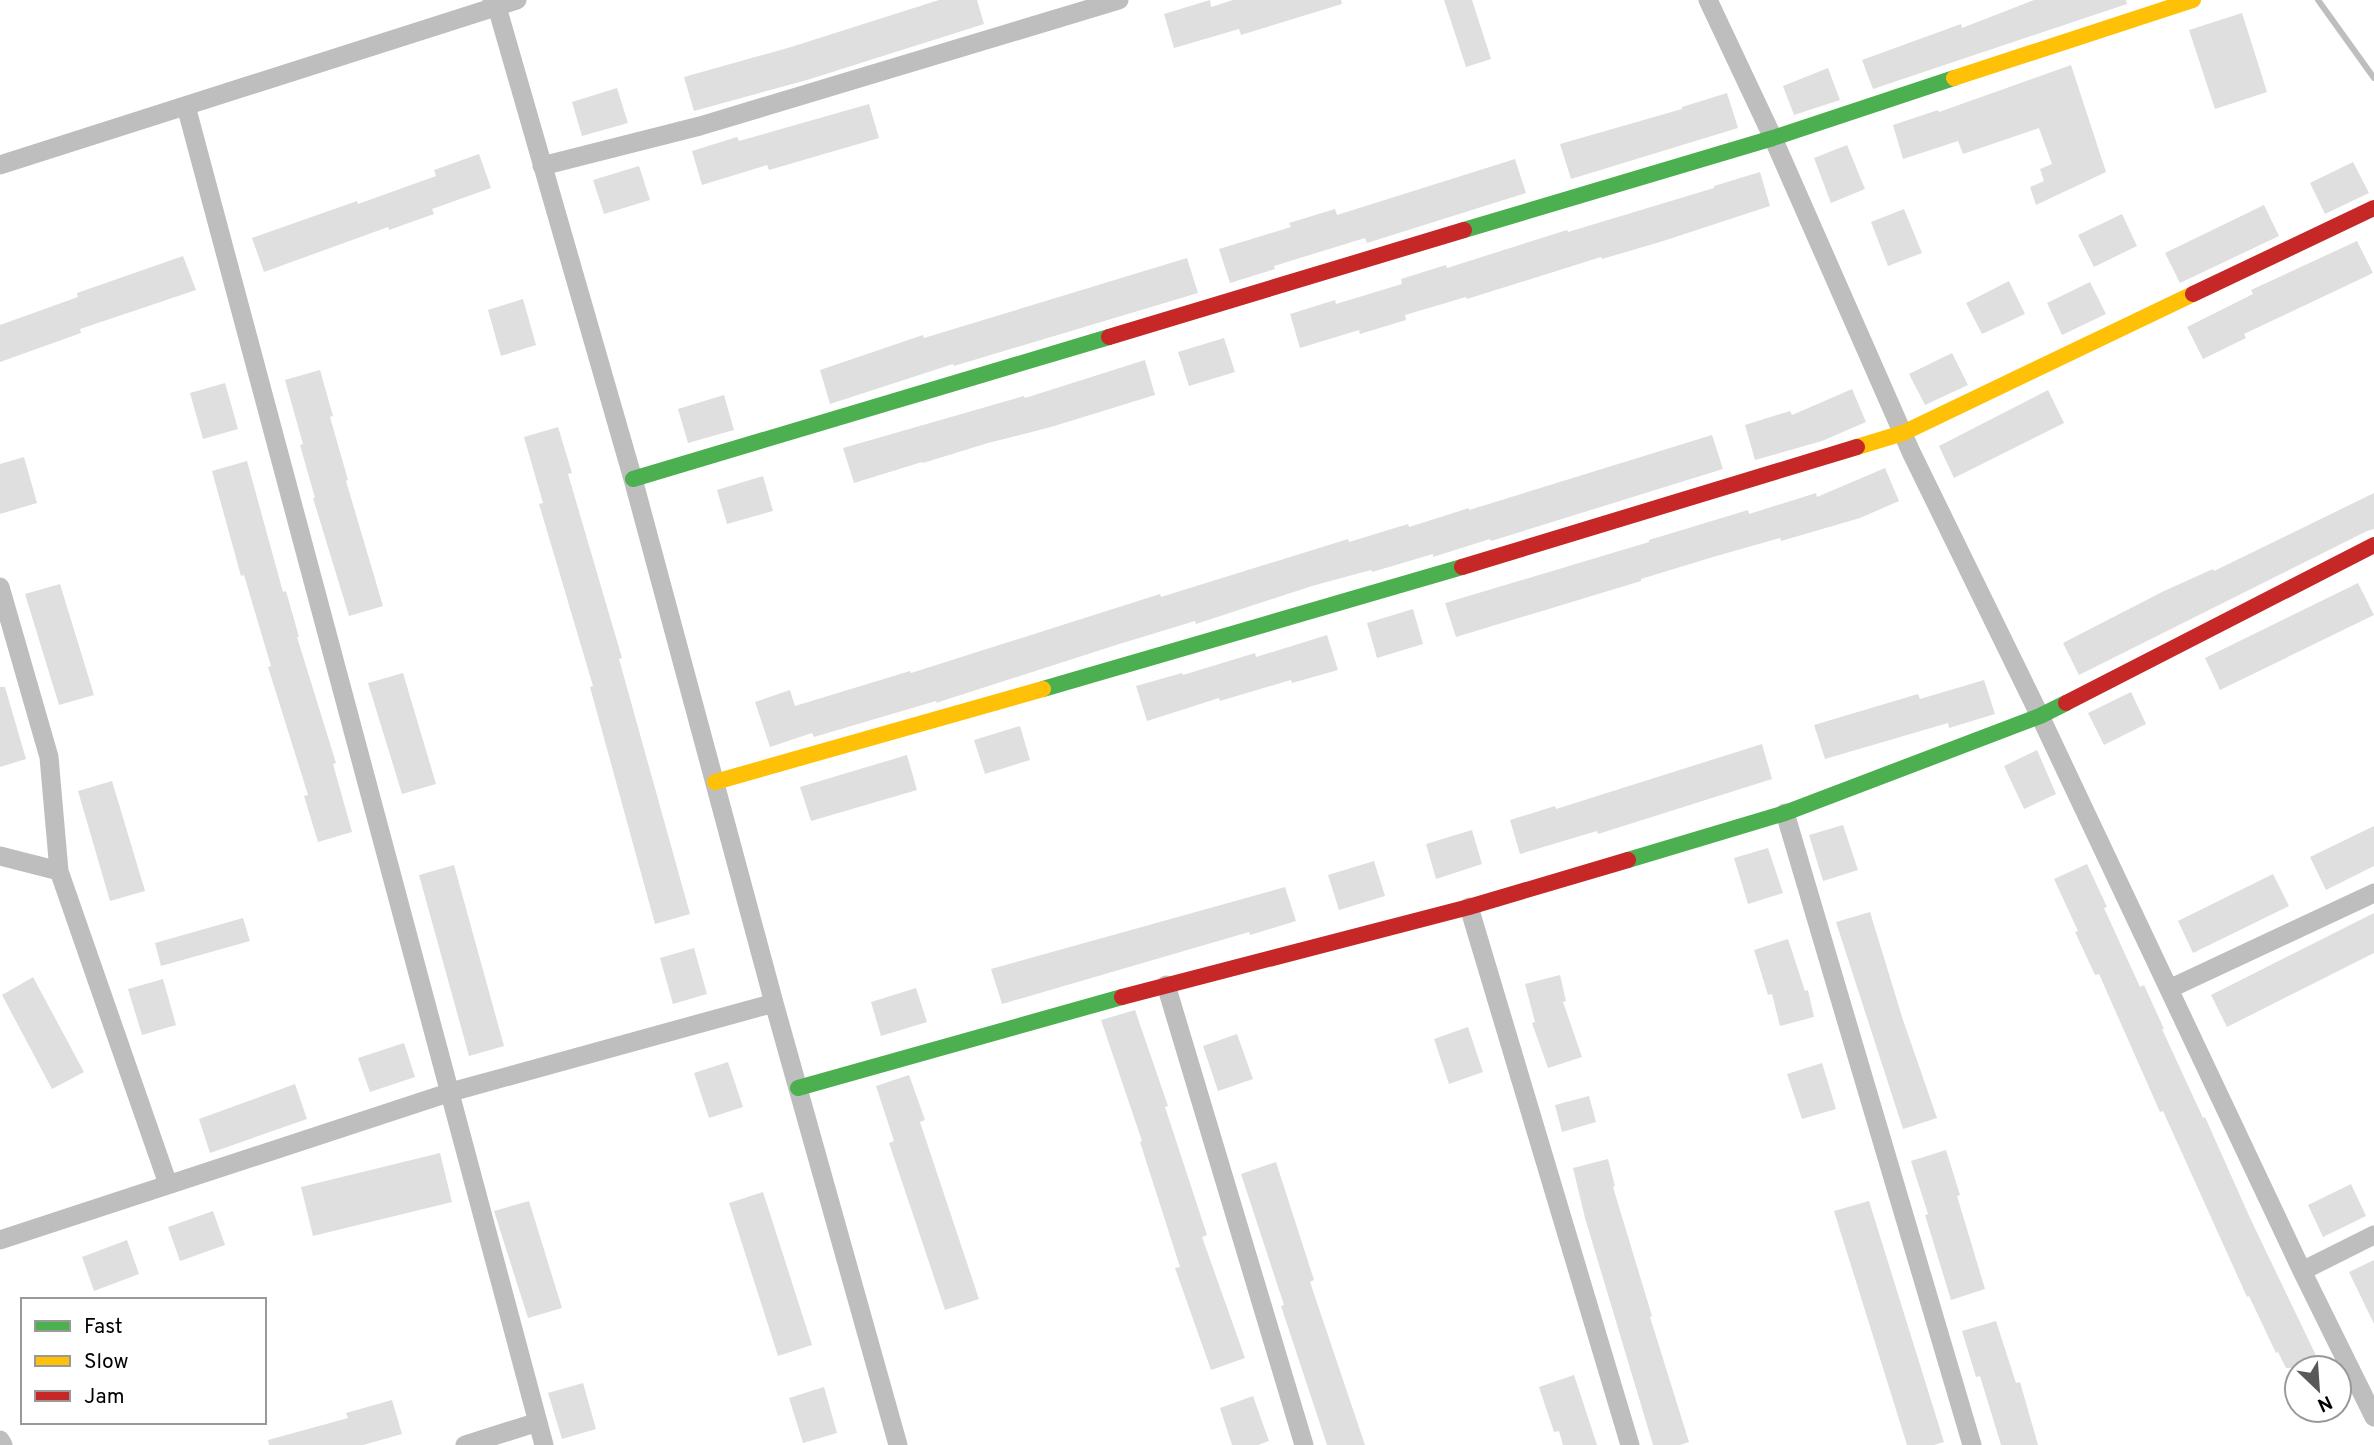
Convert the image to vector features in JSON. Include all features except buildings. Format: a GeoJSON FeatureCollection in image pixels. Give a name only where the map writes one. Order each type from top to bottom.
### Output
{"type":"FeatureCollection","features":[{"type":"Feature","properties":{"kind":"street"},"geometry":{"type":"LineString","coordinates":[[0,165],[494,3],[517,0]]}},
{"type":"Feature","properties":{"kind":"street"},"geometry":{"type":"LineString","coordinates":[[542,166],[700,126],[1119,0]]}},
{"type":"Feature","properties":{"kind":"street"},"geometry":{"type":"LineString","coordinates":[[1709,0],[1903,433],[2374,1417]]}},
{"type":"Feature","properties":{"kind":"street"},"geometry":{"type":"LineString","coordinates":[[633,479],[1773,138],[2193,0]]}},
{"type":"Feature","properties":{"kind":"street"},"geometry":{"type":"LineString","coordinates":[[494,3],[633,479],[774,1003],[898,1445]]}},
{"type":"Feature","properties":{"kind":"street"},"geometry":{"type":"LineString","coordinates":[[186,106],[544,1445]]}},
{"type":"Feature","properties":{"kind":"street"},"geometry":{"type":"LineString","coordinates":[[715,782],[1365,597],[1903,433],[2374,208]]}},
{"type":"Feature","properties":{"kind":"street"},"geometry":{"type":"LineString","coordinates":[[798,1088],[1166,985],[1469,906],[1785,813],[2040,716],[2374,545]]}},
{"type":"Feature","properties":{"kind":"street"},"geometry":{"type":"LineString","coordinates":[[0,587],[49,757],[59,871],[168,1184]]}},
{"type":"Feature","properties":{"kind":"street"},"geometry":{"type":"LineString","coordinates":[[1785,813],[1972,1445]]}},
{"type":"Feature","properties":{"kind":"street"},"geometry":{"type":"LineString","coordinates":[[0,856],[59,871]]}},
{"type":"Feature","properties":{"kind":"street"},"geometry":{"type":"LineString","coordinates":[[2169,989],[2374,893]]}},
{"type":"Feature","properties":{"kind":"street"},"geometry":{"type":"LineString","coordinates":[[1469,906],[1630,1445]]}},
{"type":"Feature","properties":{"kind":"street"},"geometry":{"type":"LineString","coordinates":[[1166,985],[1304,1445]]}},
{"type":"Feature","properties":{"kind":"street"},"geometry":{"type":"LineString","coordinates":[[0,1240],[451,1092],[774,1003]]}},
{"type":"Feature","properties":{"kind":"street"},"geometry":{"type":"LineString","coordinates":[[2302,1271],[2374,1235]]}},
{"type":"Feature","properties":{"kind":"street"},"geometry":{"type":"LineString","coordinates":[[465,1445],[538,1422]]}},
{"type":"Feature","properties":{"kind":"street"},"geometry":{"type":"LineString","coordinates":[[0,1440],[3,1445]]}},
{"type":"Feature","properties":{"kind":"waterway"},"geometry":{"type":"LineString","coordinates":[[2318,0],[2374,78]]}},
{"type":"Feature","properties":{"kind":"traffic: fast"},"geometry":{"type":"LineString","coordinates":[[1464,230],[1773,138],[1954,78]]}},
{"type":"Feature","properties":{"kind":"traffic: fast"},"geometry":{"type":"LineString","coordinates":[[633,479],[1109,337]]}},
{"type":"Feature","properties":{"kind":"traffic: fast"},"geometry":{"type":"LineString","coordinates":[[1043,689],[1462,567]]}},
{"type":"Feature","properties":{"kind":"traffic: fast"},"geometry":{"type":"LineString","coordinates":[[1628,860],[1785,813],[2040,716],[2066,703]]}},
{"type":"Feature","properties":{"kind":"traffic: fast"},"geometry":{"type":"LineString","coordinates":[[798,1088],[1122,997]]}},
{"type":"Feature","properties":{"kind":"traffic: slow"},"geometry":{"type":"LineString","coordinates":[[1954,78],[2193,0]]}},
{"type":"Feature","properties":{"kind":"traffic: slow"},"geometry":{"type":"LineString","coordinates":[[1857,447],[1903,433],[2193,294]]}},
{"type":"Feature","properties":{"kind":"traffic: slow"},"geometry":{"type":"LineString","coordinates":[[715,782],[1043,689]]}},
{"type":"Feature","properties":{"kind":"traffic: jam"},"geometry":{"type":"LineString","coordinates":[[2193,294],[2374,208]]}},
{"type":"Feature","properties":{"kind":"traffic: jam"},"geometry":{"type":"LineString","coordinates":[[1109,337],[1464,230]]}},
{"type":"Feature","properties":{"kind":"traffic: jam"},"geometry":{"type":"LineString","coordinates":[[1462,567],[1857,447]]}},
{"type":"Feature","properties":{"kind":"traffic: jam"},"geometry":{"type":"LineString","coordinates":[[2066,703],[2374,545]]}},
{"type":"Feature","properties":{"kind":"traffic: jam"},"geometry":{"type":"LineString","coordinates":[[1122,997],[1469,907],[1628,860]]}}]}
